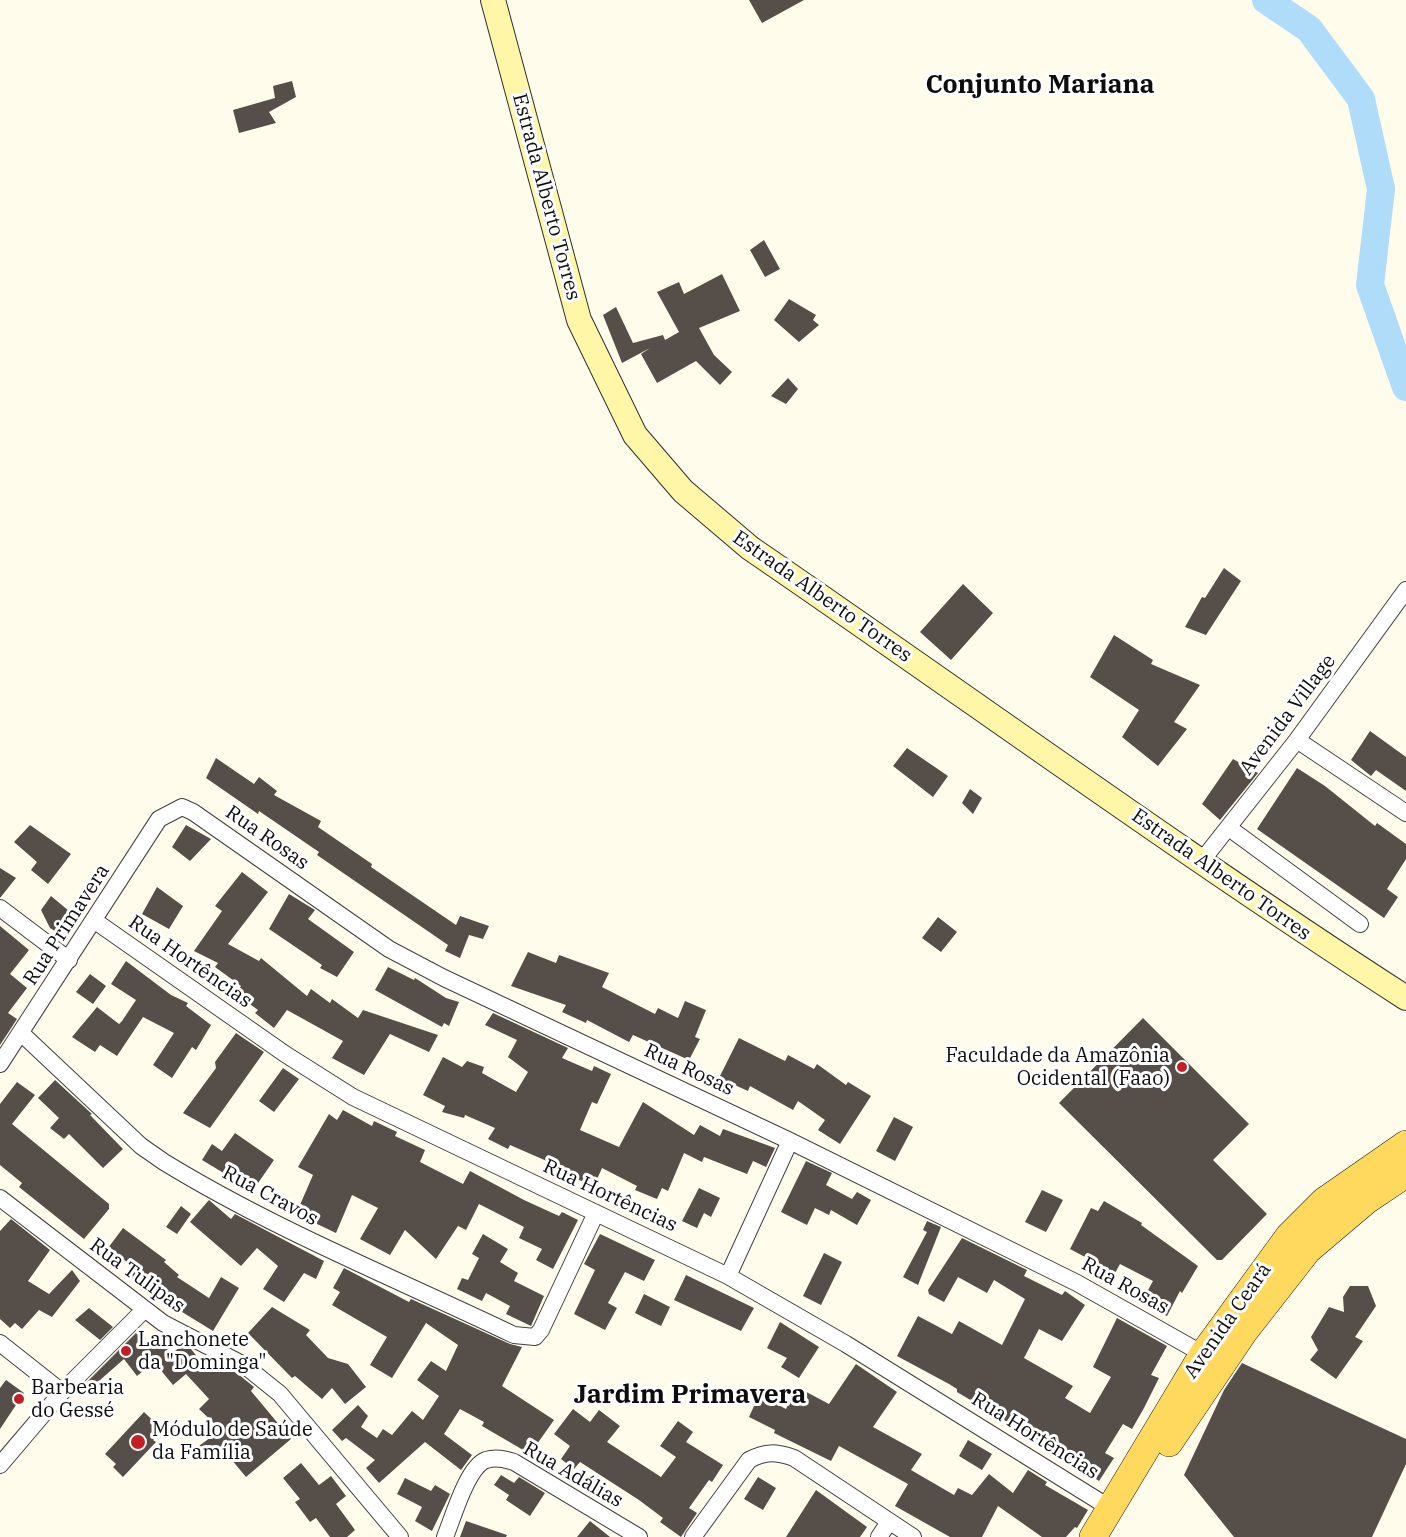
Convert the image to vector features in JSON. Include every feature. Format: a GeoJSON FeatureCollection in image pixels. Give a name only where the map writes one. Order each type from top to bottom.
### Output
{"type":"FeatureCollection","features":[{"type":"Feature","properties":{"kind":"main road","name":"Avenida Ceará"},"geometry":{"type":"LineString","coordinates":[[1093,1537],[1203,1353],[1289,1236],[1324,1201],[1406,1144]]}},
{"type":"Feature","properties":{"kind":"main road","name":"Avenida Ceará"},"geometry":{"type":"LineString","coordinates":[[1113,1537],[1159,1458],[1216,1371],[1308,1250],[1367,1200],[1406,1174]]}},
{"type":"Feature","properties":{"kind":"street","name":"Estrada Alberto Torres"},"geometry":{"type":"LineString","coordinates":[[493,0],[579,320],[635,435],[658,463],[705,511],[750,548],[1076,773],[1200,863],[1406,998]]}},
{"type":"Feature","properties":{"kind":"street","name":"Avenida Village"},"geometry":{"type":"LineString","coordinates":[[1200,863],[1230,828],[1406,590]]}},
{"type":"Feature","properties":{"kind":"street"},"geometry":{"type":"LineString","coordinates":[[1296,740],[1406,813]]}},
{"type":"Feature","properties":{"kind":"street","name":"Rua Rosas"},"geometry":{"type":"LineString","coordinates":[[170,811],[182,807],[193,812],[389,949],[444,978],[790,1141],[1077,1283],[1203,1353]]}},
{"type":"Feature","properties":{"kind":"street","name":"Rua Primavera"},"geometry":{"type":"LineString","coordinates":[[0,1064],[95,921],[159,819],[170,811]]}},
{"type":"Feature","properties":{"kind":"street"},"geometry":{"type":"LineString","coordinates":[[1230,828],[1360,924]]}},
{"type":"Feature","properties":{"kind":"street"},"geometry":{"type":"LineString","coordinates":[[0,908],[69,960]]}},
{"type":"Feature","properties":{"kind":"street","name":"Rua Hortências"},"geometry":{"type":"LineString","coordinates":[[95,921],[285,1054],[353,1097],[728,1276],[846,1344],[1110,1508]]}},
{"type":"Feature","properties":{"kind":"street","name":"Rua Cravos"},"geometry":{"type":"LineString","coordinates":[[21,1033],[141,1146],[189,1177],[310,1241],[514,1335],[525,1338],[535,1337],[541,1330],[596,1213]]}},
{"type":"Feature","properties":{"kind":"street"},"geometry":{"type":"LineString","coordinates":[[728,1276],[790,1141]]}},
{"type":"Feature","properties":{"kind":"street","name":"Rua Tulipas"},"geometry":{"type":"LineString","coordinates":[[0,1198],[144,1310],[176,1330],[244,1365],[280,1394],[400,1537]]}},
{"type":"Feature","properties":{"kind":"street"},"geometry":{"type":"LineString","coordinates":[[0,1465],[62,1392],[144,1310]]}},
{"type":"Feature","properties":{"kind":"street"},"geometry":{"type":"LineString","coordinates":[[0,1343],[62,1392]]}},
{"type":"Feature","properties":{"kind":"street"},"geometry":{"type":"LineString","coordinates":[[693,1537],[749,1460],[763,1453],[778,1452],[794,1458],[913,1537]]}},
{"type":"Feature","properties":{"kind":"street","name":"Rua Adálias"},"geometry":{"type":"LineString","coordinates":[[445,1537],[471,1474],[484,1461],[498,1458],[514,1462],[639,1537]]}},
{"type":"Feature","properties":{"kind":"street"},"geometry":{"type":"LineString","coordinates":[[879,1537],[889,1522]]}},
{"type":"Feature","properties":{"kind":"building"},"geometry":{"type":"Polygon","coordinates":[[[749,0],[804,0],[762,23],[749,0]]]}},
{"type":"Feature","properties":{"kind":"building"},"geometry":{"type":"Polygon","coordinates":[[[292,81],[296,97],[269,112],[276,123],[239,133],[233,110],[275,98],[273,86],[292,81]]]}},
{"type":"Feature","properties":{"kind":"building"},"geometry":{"type":"Polygon","coordinates":[[[764,240],[780,269],[765,277],[750,250],[764,240]]]}},
{"type":"Feature","properties":{"kind":"building"},"geometry":{"type":"Polygon","coordinates":[[[722,274],[740,311],[699,328],[714,355],[732,372],[720,385],[696,361],[657,383],[641,354],[650,348],[622,363],[603,315],[616,307],[633,343],[663,335],[665,340],[679,332],[657,292],[679,282],[684,294],[722,274]]]}},
{"type":"Feature","properties":{"kind":"building"},"geometry":{"type":"Polygon","coordinates":[[[789,299],[816,315],[813,320],[819,325],[799,342],[774,320],[789,299]]]}},
{"type":"Feature","properties":{"kind":"building"},"geometry":{"type":"Polygon","coordinates":[[[788,378],[798,389],[786,404],[771,396],[788,378]]]}},
{"type":"Feature","properties":{"kind":"building"},"geometry":{"type":"Polygon","coordinates":[[[1224,568],[1241,581],[1206,635],[1185,627],[1202,597],[1205,598],[1224,568]]]}},
{"type":"Feature","properties":{"kind":"building"},"geometry":{"type":"Polygon","coordinates":[[[963,584],[993,613],[951,660],[920,632],[963,584]]]}},
{"type":"Feature","properties":{"kind":"building"},"geometry":{"type":"Polygon","coordinates":[[[1114,635],[1153,660],[1151,664],[1200,685],[1174,722],[1187,729],[1158,766],[1122,737],[1139,710],[1090,677],[1114,635]]]}},
{"type":"Feature","properties":{"kind":"building"},"geometry":{"type":"Polygon","coordinates":[[[1370,731],[1406,757],[1406,791],[1376,770],[1371,776],[1351,760],[1370,731]]]}},
{"type":"Feature","properties":{"kind":"building"},"geometry":{"type":"Polygon","coordinates":[[[907,748],[948,776],[933,797],[893,766],[907,748]]]}},
{"type":"Feature","properties":{"kind":"building"},"geometry":{"type":"Polygon","coordinates":[[[216,758],[254,784],[259,777],[277,791],[274,795],[321,821],[318,827],[372,864],[371,867],[456,925],[460,916],[489,926],[483,939],[469,935],[460,958],[445,951],[448,945],[317,855],[319,852],[206,778],[216,758]]]}},
{"type":"Feature","properties":{"kind":"building"},"geometry":{"type":"Polygon","coordinates":[[[1233,759],[1258,773],[1220,820],[1202,804],[1233,759]]]}},
{"type":"Feature","properties":{"kind":"building"},"geometry":{"type":"Polygon","coordinates":[[[1297,768],[1325,786],[1375,826],[1377,823],[1406,844],[1406,859],[1387,889],[1398,897],[1384,918],[1257,829],[1297,768]]]}},
{"type":"Feature","properties":{"kind":"building"},"geometry":{"type":"Polygon","coordinates":[[[970,789],[982,798],[973,814],[962,803],[970,789]]]}},
{"type":"Feature","properties":{"kind":"building"},"geometry":{"type":"Polygon","coordinates":[[[30,825],[71,854],[48,884],[31,870],[37,862],[14,842],[30,825]]]}},
{"type":"Feature","properties":{"kind":"building"},"geometry":{"type":"Polygon","coordinates":[[[186,825],[211,839],[190,861],[172,847],[186,825]]]}},
{"type":"Feature","properties":{"kind":"building"},"geometry":{"type":"Polygon","coordinates":[[[0,868],[16,878],[0,898],[0,868]]]}},
{"type":"Feature","properties":{"kind":"building"},"geometry":{"type":"Polygon","coordinates":[[[242,872],[268,892],[228,944],[259,961],[261,958],[307,996],[311,989],[330,1003],[332,999],[358,1018],[363,1010],[438,1035],[429,1052],[390,1034],[364,1075],[332,1058],[343,1041],[287,1010],[274,1028],[255,1013],[258,1010],[236,994],[241,986],[215,967],[218,963],[194,951],[222,911],[215,906],[242,872]]]}},
{"type":"Feature","properties":{"kind":"building"},"geometry":{"type":"Polygon","coordinates":[[[157,887],[183,906],[169,929],[142,914],[157,887]]]}},
{"type":"Feature","properties":{"kind":"building"},"geometry":{"type":"Polygon","coordinates":[[[289,894],[315,910],[308,919],[354,952],[337,977],[320,968],[322,965],[269,929],[289,894]]]}},
{"type":"Feature","properties":{"kind":"building"},"geometry":{"type":"Polygon","coordinates":[[[51,896],[75,916],[61,935],[50,928],[41,910],[51,896]]]}},
{"type":"Feature","properties":{"kind":"building"},"geometry":{"type":"Polygon","coordinates":[[[938,917],[957,932],[941,952],[922,938],[938,917]]]}},
{"type":"Feature","properties":{"kind":"building"},"geometry":{"type":"Polygon","coordinates":[[[0,926],[29,950],[10,974],[27,988],[8,1013],[17,1019],[0,1045],[0,926]]]}},
{"type":"Feature","properties":{"kind":"building"},"geometry":{"type":"Polygon","coordinates":[[[528,952],[556,963],[559,955],[609,973],[602,987],[655,1014],[658,1008],[678,1018],[685,1001],[706,1010],[695,1037],[700,1039],[689,1060],[633,1035],[629,1042],[587,1020],[586,1023],[562,1012],[566,1005],[511,986],[528,952]]]}},
{"type":"Feature","properties":{"kind":"building"},"geometry":{"type":"Polygon","coordinates":[[[126,961],[171,995],[188,1003],[186,1006],[211,1025],[196,1050],[192,1047],[172,1078],[153,1065],[174,1033],[143,1017],[117,1056],[100,1045],[95,1052],[72,1037],[97,1007],[119,1024],[122,1021],[136,1000],[111,984],[126,961]]]}},
{"type":"Feature","properties":{"kind":"building"},"geometry":{"type":"Polygon","coordinates":[[[388,967],[414,980],[415,978],[446,998],[459,1002],[449,1026],[444,1023],[442,1027],[375,990],[388,967]]]}},
{"type":"Feature","properties":{"kind":"building"},"geometry":{"type":"Polygon","coordinates":[[[90,974],[106,986],[93,1004],[76,992],[90,974]]]}},
{"type":"Feature","properties":{"kind":"building"},"geometry":{"type":"Polygon","coordinates":[[[493,1013],[568,1048],[562,1058],[592,1071],[594,1066],[611,1074],[597,1104],[592,1102],[580,1130],[619,1147],[643,1102],[694,1135],[700,1125],[720,1136],[723,1129],[775,1148],[766,1167],[753,1161],[747,1174],[704,1157],[702,1162],[684,1153],[668,1191],[662,1188],[657,1199],[635,1190],[637,1186],[602,1168],[594,1186],[547,1167],[549,1162],[510,1145],[508,1149],[488,1139],[495,1128],[465,1115],[464,1118],[442,1112],[445,1106],[423,1095],[443,1057],[462,1067],[467,1061],[484,1067],[482,1073],[516,1092],[528,1072],[508,1057],[517,1040],[485,1025],[493,1013]]]}},
{"type":"Feature","properties":{"kind":"building"},"geometry":{"type":"Polygon","coordinates":[[[1143,1018],[1249,1124],[1213,1160],[1267,1214],[1222,1260],[1217,1260],[1059,1103],[1143,1018]]]}},
{"type":"Feature","properties":{"kind":"building"},"geometry":{"type":"Polygon","coordinates":[[[236,1033],[264,1052],[210,1128],[183,1113],[216,1068],[215,1062],[236,1033]]]}},
{"type":"Feature","properties":{"kind":"building"},"geometry":{"type":"Polygon","coordinates":[[[739,1038],[785,1061],[788,1055],[814,1069],[817,1064],[846,1085],[848,1082],[871,1096],[840,1144],[818,1130],[825,1120],[798,1101],[793,1110],[750,1086],[748,1091],[719,1078],[739,1038]]]}},
{"type":"Feature","properties":{"kind":"building"},"geometry":{"type":"Polygon","coordinates":[[[283,1068],[299,1079],[274,1112],[259,1101],[283,1068]]]}},
{"type":"Feature","properties":{"kind":"building"},"geometry":{"type":"Polygon","coordinates":[[[55,1080],[92,1114],[90,1115],[123,1149],[103,1168],[69,1134],[64,1139],[50,1128],[59,1118],[38,1098],[55,1080]]]}},
{"type":"Feature","properties":{"kind":"building"},"geometry":{"type":"Polygon","coordinates":[[[17,1082],[35,1095],[12,1124],[109,1204],[109,1209],[84,1239],[19,1187],[22,1183],[0,1165],[0,1104],[17,1082]]]}},
{"type":"Feature","properties":{"kind":"building"},"geometry":{"type":"Polygon","coordinates":[[[343,1110],[372,1126],[374,1121],[397,1132],[395,1136],[425,1150],[420,1162],[463,1184],[470,1171],[559,1216],[562,1212],[578,1220],[553,1269],[536,1260],[542,1249],[519,1238],[524,1227],[479,1204],[466,1230],[458,1226],[436,1259],[405,1230],[390,1255],[360,1239],[378,1208],[352,1195],[336,1233],[296,1214],[313,1175],[298,1167],[329,1114],[337,1120],[343,1110]]]}},
{"type":"Feature","properties":{"kind":"building"},"geometry":{"type":"Polygon","coordinates":[[[894,1117],[913,1127],[895,1161],[876,1151],[894,1117]]]}},
{"type":"Feature","properties":{"kind":"building"},"geometry":{"type":"Polygon","coordinates":[[[235,1133],[274,1160],[256,1186],[236,1172],[232,1178],[202,1160],[212,1144],[222,1151],[235,1133]]]}},
{"type":"Feature","properties":{"kind":"building"},"geometry":{"type":"Polygon","coordinates":[[[806,1161],[832,1173],[826,1185],[852,1199],[857,1192],[871,1200],[857,1225],[831,1210],[829,1215],[815,1208],[807,1225],[781,1212],[806,1161]]]}},
{"type":"Feature","properties":{"kind":"building"},"geometry":{"type":"Polygon","coordinates":[[[699,1188],[720,1198],[711,1217],[704,1213],[697,1228],[682,1221],[699,1188]]]}},
{"type":"Feature","properties":{"kind":"building"},"geometry":{"type":"Polygon","coordinates":[[[1042,1190],[1063,1200],[1046,1232],[1025,1222],[1042,1190]]]}},
{"type":"Feature","properties":{"kind":"building"},"geometry":{"type":"Polygon","coordinates":[[[209,1200],[231,1219],[235,1214],[324,1261],[316,1279],[304,1273],[284,1302],[263,1289],[278,1266],[257,1248],[241,1266],[190,1222],[209,1200]]]}},
{"type":"Feature","properties":{"kind":"building"},"geometry":{"type":"Polygon","coordinates":[[[1104,1201],[1142,1223],[1141,1225],[1198,1266],[1182,1293],[1180,1291],[1167,1316],[1141,1303],[1153,1281],[1120,1264],[1115,1273],[1070,1249],[1091,1208],[1098,1211],[1104,1201]]]}},
{"type":"Feature","properties":{"kind":"building"},"geometry":{"type":"Polygon","coordinates":[[[181,1206],[191,1214],[177,1234],[166,1227],[181,1206]]]}},
{"type":"Feature","properties":{"kind":"building"},"geometry":{"type":"Polygon","coordinates":[[[11,1219],[50,1250],[28,1281],[49,1294],[72,1270],[80,1281],[52,1317],[39,1310],[22,1329],[15,1323],[10,1328],[0,1319],[0,1231],[11,1219]]]}},
{"type":"Feature","properties":{"kind":"building"},"geometry":{"type":"Polygon","coordinates":[[[927,1221],[941,1227],[918,1285],[903,1277],[927,1232],[923,1230],[927,1221]]]}},
{"type":"Feature","properties":{"kind":"building"},"geometry":{"type":"Polygon","coordinates":[[[123,1228],[166,1260],[164,1262],[179,1275],[177,1277],[209,1298],[221,1277],[239,1288],[213,1331],[156,1296],[129,1275],[135,1268],[108,1248],[123,1228]]]}},
{"type":"Feature","properties":{"kind":"building"},"geometry":{"type":"Polygon","coordinates":[[[483,1234],[508,1249],[500,1262],[518,1273],[514,1281],[544,1296],[531,1326],[506,1314],[510,1306],[486,1293],[482,1301],[457,1289],[462,1278],[468,1280],[479,1258],[472,1254],[483,1234]]]}},
{"type":"Feature","properties":{"kind":"building"},"geometry":{"type":"Polygon","coordinates":[[[600,1234],[655,1260],[644,1281],[625,1272],[608,1303],[617,1308],[605,1330],[574,1314],[595,1270],[584,1264],[600,1234]]]}},
{"type":"Feature","properties":{"kind":"building"},"geometry":{"type":"Polygon","coordinates":[[[962,1238],[1027,1270],[1024,1276],[1062,1295],[1065,1291],[1085,1305],[1062,1341],[1039,1329],[1024,1358],[1073,1386],[1065,1398],[1090,1413],[1111,1377],[1093,1367],[1117,1318],[1167,1346],[1151,1375],[1159,1378],[1144,1408],[1132,1429],[1123,1424],[1105,1453],[1114,1458],[1099,1481],[1046,1445],[957,1392],[957,1389],[949,1384],[897,1356],[918,1316],[952,1334],[959,1321],[1002,1345],[1025,1299],[994,1280],[987,1293],[958,1277],[944,1302],[929,1294],[928,1290],[962,1238]]]}},
{"type":"Feature","properties":{"kind":"building"},"geometry":{"type":"Polygon","coordinates":[[[824,1253],[842,1262],[821,1305],[803,1296],[824,1253]]]}},
{"type":"Feature","properties":{"kind":"building"},"geometry":{"type":"Polygon","coordinates":[[[344,1268],[409,1302],[411,1299],[510,1344],[522,1347],[502,1386],[554,1420],[530,1454],[482,1426],[484,1422],[460,1409],[444,1434],[472,1455],[461,1470],[425,1442],[379,1483],[366,1468],[375,1460],[346,1438],[342,1441],[332,1430],[358,1405],[368,1416],[361,1427],[377,1438],[383,1429],[392,1435],[412,1411],[423,1420],[439,1396],[417,1380],[431,1361],[446,1371],[458,1345],[426,1323],[392,1378],[370,1365],[387,1337],[332,1305],[340,1292],[333,1288],[344,1268]]]}},
{"type":"Feature","properties":{"kind":"building"},"geometry":{"type":"Polygon","coordinates":[[[686,1275],[754,1308],[741,1331],[674,1300],[686,1275]]]}},
{"type":"Feature","properties":{"kind":"building"},"geometry":{"type":"Polygon","coordinates":[[[1350,1286],[1368,1286],[1376,1306],[1355,1337],[1363,1341],[1336,1379],[1310,1360],[1318,1350],[1311,1337],[1329,1307],[1344,1312],[1343,1297],[1350,1286]]]}},
{"type":"Feature","properties":{"kind":"building"},"geometry":{"type":"Polygon","coordinates":[[[644,1294],[670,1307],[661,1326],[635,1313],[644,1294]]]}},
{"type":"Feature","properties":{"kind":"building"},"geometry":{"type":"Polygon","coordinates":[[[272,1307],[310,1330],[306,1335],[328,1358],[348,1364],[366,1387],[345,1404],[332,1388],[322,1399],[295,1376],[292,1378],[248,1333],[272,1307]]]}},
{"type":"Feature","properties":{"kind":"building"},"geometry":{"type":"Polygon","coordinates":[[[89,1308],[113,1327],[100,1340],[75,1320],[89,1308]]]}},
{"type":"Feature","properties":{"kind":"building"},"geometry":{"type":"Polygon","coordinates":[[[780,1322],[819,1347],[799,1378],[781,1367],[787,1358],[767,1348],[780,1322]]]}},
{"type":"Feature","properties":{"kind":"building"},"geometry":{"type":"Polygon","coordinates":[[[138,1331],[150,1345],[158,1338],[171,1354],[183,1345],[191,1349],[207,1369],[214,1361],[238,1374],[254,1387],[251,1391],[291,1439],[246,1477],[221,1447],[204,1460],[196,1448],[221,1430],[199,1409],[209,1399],[186,1374],[173,1385],[154,1362],[137,1376],[124,1359],[83,1395],[79,1390],[138,1331]]]}},
{"type":"Feature","properties":{"kind":"building"},"geometry":{"type":"Polygon","coordinates":[[[1242,1363],[1406,1439],[1406,1464],[1372,1537],[1234,1537],[1184,1475],[1224,1390],[1242,1363]]]}},
{"type":"Feature","properties":{"kind":"building"},"geometry":{"type":"Polygon","coordinates":[[[856,1364],[897,1392],[873,1427],[922,1454],[911,1470],[954,1495],[958,1488],[972,1495],[989,1474],[1013,1493],[1028,1470],[1047,1482],[1045,1485],[1088,1510],[1077,1528],[1075,1527],[1066,1537],[1042,1537],[998,1506],[982,1537],[950,1537],[895,1506],[908,1484],[839,1446],[831,1461],[774,1433],[775,1430],[749,1417],[759,1395],[786,1409],[797,1387],[829,1404],[856,1364]]]}},
{"type":"Feature","properties":{"kind":"building"},"geometry":{"type":"Polygon","coordinates":[[[6,1380],[24,1393],[0,1429],[0,1388],[6,1380]]]}},
{"type":"Feature","properties":{"kind":"building"},"geometry":{"type":"Polygon","coordinates":[[[573,1409],[590,1422],[599,1410],[620,1426],[607,1442],[661,1477],[676,1457],[660,1446],[678,1421],[693,1432],[686,1442],[723,1465],[712,1482],[709,1480],[689,1508],[697,1513],[681,1537],[660,1522],[663,1518],[639,1500],[580,1462],[574,1469],[561,1459],[570,1446],[554,1434],[573,1409]]]}},
{"type":"Feature","properties":{"kind":"building"},"geometry":{"type":"Polygon","coordinates":[[[144,1412],[163,1430],[153,1440],[156,1442],[123,1477],[113,1467],[116,1464],[105,1454],[144,1412]]]}},
{"type":"Feature","properties":{"kind":"building"},"geometry":{"type":"Polygon","coordinates":[[[968,1440],[992,1454],[982,1470],[959,1456],[968,1440]]]}},
{"type":"Feature","properties":{"kind":"building"},"geometry":{"type":"Polygon","coordinates":[[[301,1463],[319,1485],[331,1476],[346,1496],[336,1504],[355,1530],[347,1537],[330,1537],[316,1518],[310,1522],[295,1502],[300,1499],[283,1478],[301,1463]]]}},
{"type":"Feature","properties":{"kind":"building"},"geometry":{"type":"Polygon","coordinates":[[[501,1475],[514,1483],[519,1477],[545,1493],[530,1516],[506,1500],[509,1495],[494,1485],[501,1475]]]}},
{"type":"Feature","properties":{"kind":"building"},"geometry":{"type":"Polygon","coordinates":[[[758,1477],[776,1488],[763,1510],[744,1499],[758,1477]]]}},
{"type":"Feature","properties":{"kind":"building"},"geometry":{"type":"Polygon","coordinates":[[[405,1478],[431,1491],[435,1485],[450,1494],[432,1531],[415,1521],[422,1507],[397,1494],[405,1478]]]}},
{"type":"Feature","properties":{"kind":"building"},"geometry":{"type":"Polygon","coordinates":[[[816,1490],[867,1527],[860,1537],[786,1537],[816,1490]]]}},
{"type":"Feature","properties":{"kind":"building"},"geometry":{"type":"Polygon","coordinates":[[[466,1521],[507,1535],[506,1537],[460,1537],[466,1521]]]}},
{"type":"Feature","properties":{"kind":"building"},"geometry":{"type":"Polygon","coordinates":[[[590,1521],[610,1537],[577,1537],[590,1521]]]}},
{"type":"Feature","properties":{"kind":"waterway"},"geometry":{"type":"LineString","coordinates":[[1266,0],[1309,29],[1361,99],[1381,189],[1370,285],[1406,387]]}},
{"type":"Feature","properties":{"kind":"place","name":"Faculdade da Amazônia Ocidental (Faao)"},"geometry":{"type":"Point","coordinates":[1182,1067]}},
{"type":"Feature","properties":{"kind":"place","name":"Lanchonete da \"Dominga\""},"geometry":{"type":"Point","coordinates":[126,1351]}},
{"type":"Feature","properties":{"kind":"place","name":"Barbearia do Gessé"},"geometry":{"type":"Point","coordinates":[19,1399]}},
{"type":"Feature","properties":{"kind":"place","name":"Módulo de Saúde da Família"},"geometry":{"type":"Point","coordinates":[138,1442]}},
{"type":"Feature","properties":{"kind":"district","name":"Conjunto Mariana"},"geometry":{"type":"Point","coordinates":[1040,85]}},
{"type":"Feature","properties":{"kind":"district","name":"Jardim Primavera"},"geometry":{"type":"Point","coordinates":[690,1395]}}]}
